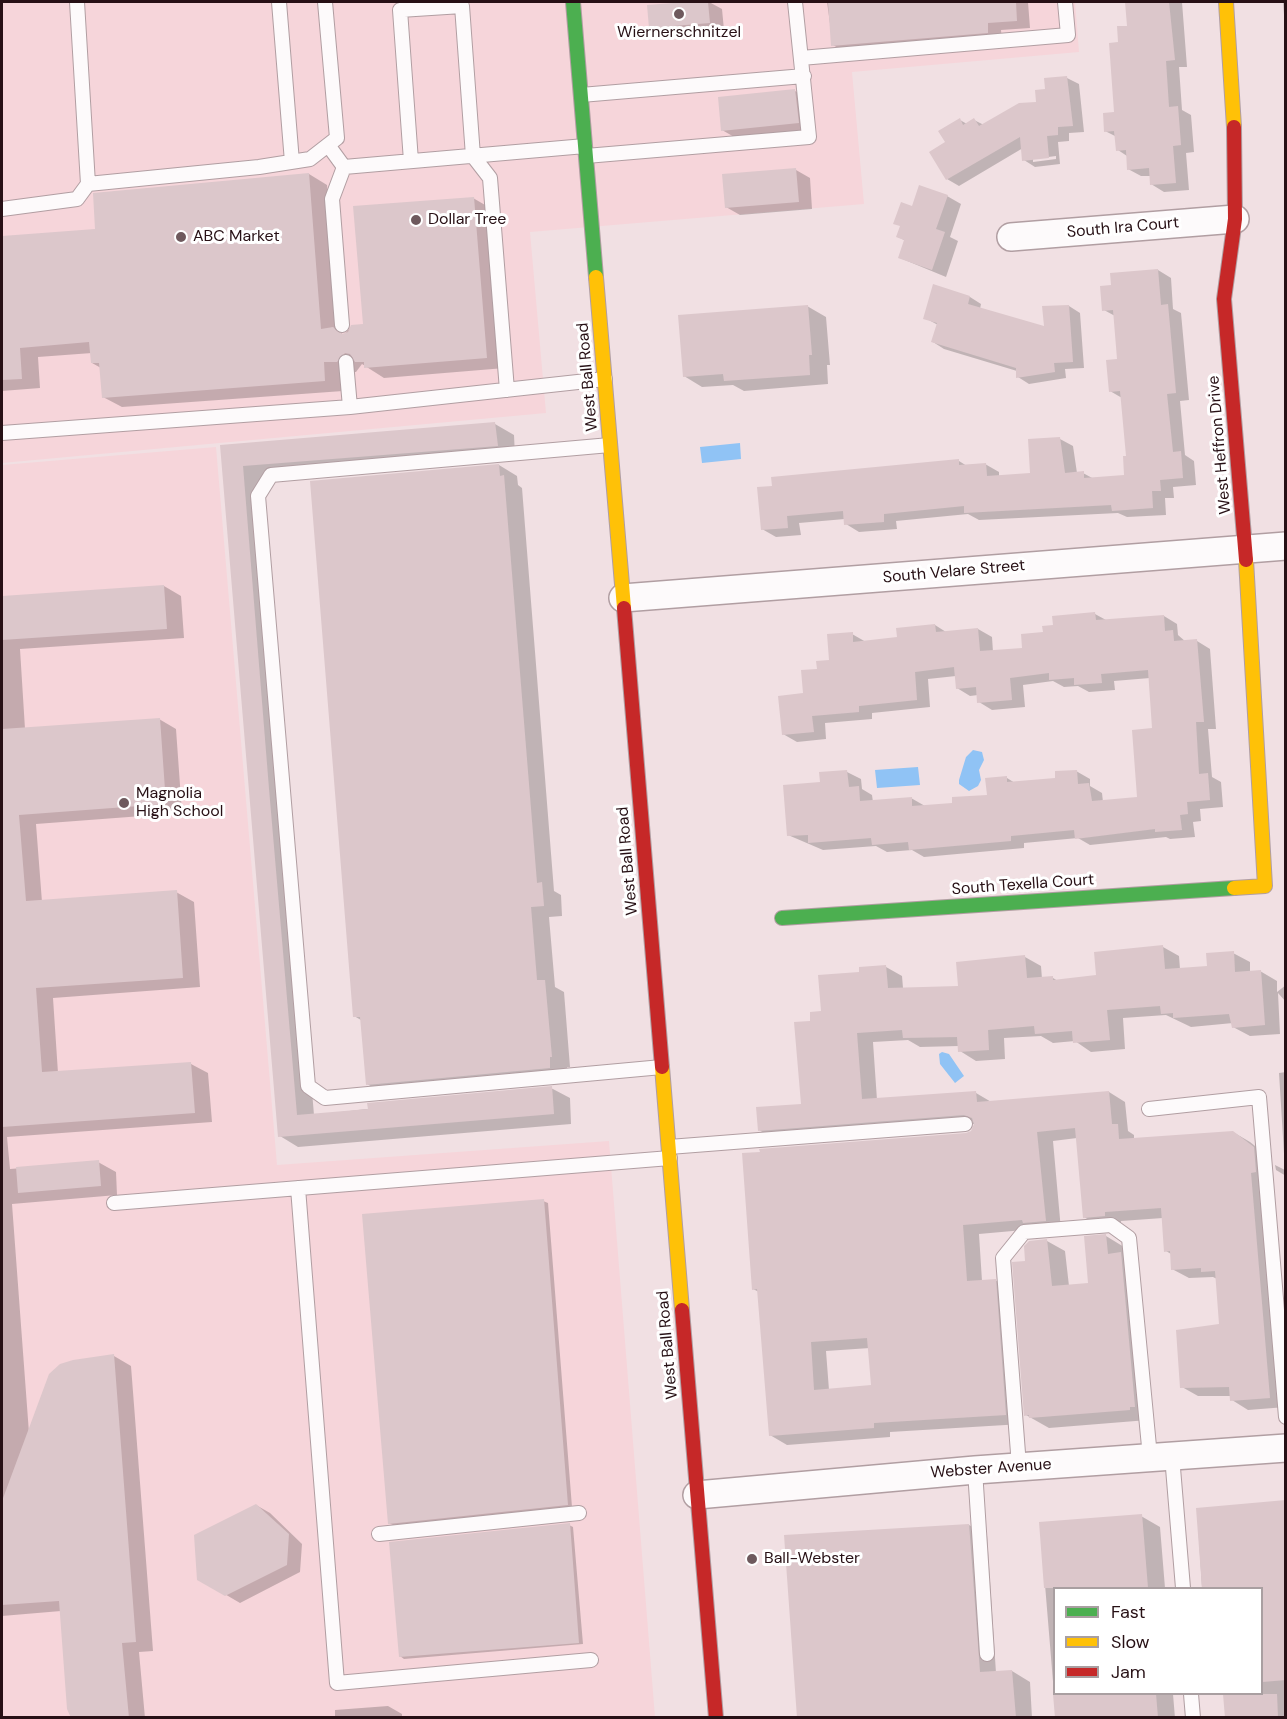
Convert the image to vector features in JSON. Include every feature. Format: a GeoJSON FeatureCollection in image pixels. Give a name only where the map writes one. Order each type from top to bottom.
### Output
{"type":"FeatureCollection","features":[{"type":"Feature","properties":{"kind":"main road","name":"West Ball Road"},"geometry":{"type":"LineString","coordinates":[[573,2],[716,1718]]}},
{"type":"Feature","properties":{"kind":"main road","name":"West Heffron Drive"},"geometry":{"type":"LineString","coordinates":[[1226,2],[1233,89],[1235,219],[1224,299],[1245,549],[1265,886]]}},
{"type":"Feature","properties":{"kind":"main road","name":"South Texella Court"},"geometry":{"type":"LineString","coordinates":[[782,918],[1265,886]]}},
{"type":"Feature","properties":{"kind":"street","name":"South Ira Court"},"geometry":{"type":"LineString","coordinates":[[1011,237],[1235,219]]}},
{"type":"Feature","properties":{"kind":"street","name":"South Velare Street"},"geometry":{"type":"LineString","coordinates":[[623,598],[1286,546]]}},
{"type":"Feature","properties":{"kind":"street","name":"Webster Avenue"},"geometry":{"type":"LineString","coordinates":[[697,1495],[975,1470],[1286,1448]]}},
{"type":"Feature","properties":{"kind":"lane"},"geometry":{"type":"LineString","coordinates":[[2,209],[77,199],[88,184],[76,2]]}},
{"type":"Feature","properties":{"kind":"lane"},"geometry":{"type":"LineString","coordinates":[[279,2],[292,162]]}},
{"type":"Feature","properties":{"kind":"lane"},"geometry":{"type":"LineString","coordinates":[[88,184],[310,159],[337,138],[325,2]]}},
{"type":"Feature","properties":{"kind":"lane"},"geometry":{"type":"LineString","coordinates":[[344,166],[473,156],[809,137],[795,2]]}},
{"type":"Feature","properties":{"kind":"lane"},"geometry":{"type":"LineString","coordinates":[[801,58],[1068,35],[1065,2]]}},
{"type":"Feature","properties":{"kind":"lane"},"geometry":{"type":"LineString","coordinates":[[411,161],[400,10],[462,6],[473,156],[490,178],[507,390]]}},
{"type":"Feature","properties":{"kind":"lane"},"geometry":{"type":"LineString","coordinates":[[581,94],[804,76]]}},
{"type":"Feature","properties":{"kind":"lane"},"geometry":{"type":"LineString","coordinates":[[328,145],[344,166]]}},
{"type":"Feature","properties":{"kind":"lane"},"geometry":{"type":"LineString","coordinates":[[342,325],[332,199],[344,166]]}},
{"type":"Feature","properties":{"kind":"lane"},"geometry":{"type":"LineString","coordinates":[[346,362],[350,408]]}},
{"type":"Feature","properties":{"kind":"lane"},"geometry":{"type":"LineString","coordinates":[[2,434],[350,408],[605,379]]}},
{"type":"Feature","properties":{"kind":"lane"},"geometry":{"type":"LineString","coordinates":[[610,445],[271,476],[258,496],[308,1086],[325,1098],[662,1067]]}},
{"type":"Feature","properties":{"kind":"lane"},"geometry":{"type":"LineString","coordinates":[[1149,1109],[1259,1097],[1286,1417]]}},
{"type":"Feature","properties":{"kind":"lane"},"geometry":{"type":"LineString","coordinates":[[114,1203],[298,1188],[965,1124]]}},
{"type":"Feature","properties":{"kind":"lane"},"geometry":{"type":"LineString","coordinates":[[298,1188],[337,1683],[591,1660]]}},
{"type":"Feature","properties":{"kind":"lane"},"geometry":{"type":"LineString","coordinates":[[1019,1467],[1003,1258],[1024,1232],[1111,1225],[1129,1238],[1183,1587]]}},
{"type":"Feature","properties":{"kind":"lane"},"geometry":{"type":"LineString","coordinates":[[975,1470],[987,1654]]}},
{"type":"Feature","properties":{"kind":"lane"},"geometry":{"type":"LineString","coordinates":[[379,1534],[579,1514]]}},
{"type":"Feature","properties":{"kind":"lane"},"geometry":{"type":"LineString","coordinates":[[1191,1695],[1193,1718]]}},
{"type":"Feature","properties":{"kind":"shaded area"},"geometry":{"type":"Polygon","coordinates":[[[2,2],[1075,2],[1079,52],[852,72],[864,204],[530,232],[546,413],[2,463],[2,2]]]}},
{"type":"Feature","properties":{"kind":"shaded area","name":"Magnolia High School"},"geometry":{"type":"Polygon","coordinates":[[[216,447],[277,1165],[609,1141],[655,1717],[2,1718],[2,465],[216,447]]]}},
{"type":"Feature","properties":{"kind":"water"},"geometry":{"type":"Polygon","coordinates":[[[740,443],[741,459],[702,463],[700,447],[740,443]]]}},
{"type":"Feature","properties":{"kind":"water"},"geometry":{"type":"Polygon","coordinates":[[[973,750],[982,752],[984,760],[979,770],[981,780],[978,786],[969,791],[959,784],[959,780],[966,757],[973,750]]]}},
{"type":"Feature","properties":{"kind":"water"},"geometry":{"type":"Polygon","coordinates":[[[918,767],[920,785],[877,788],[875,770],[918,767]]]}},
{"type":"Feature","properties":{"kind":"water"},"geometry":{"type":"Polygon","coordinates":[[[942,1052],[949,1054],[964,1076],[955,1083],[940,1064],[939,1054],[942,1052]]]}},
{"type":"Feature","properties":{"kind":"building","name":"Wiernerschnitzel"},"geometry":{"type":"Polygon","coordinates":[[[708,2],[710,23],[649,28],[647,5],[708,2]]]}},
{"type":"Feature","properties":{"kind":"building"},"geometry":{"type":"Polygon","coordinates":[[[828,2],[1016,2],[1017,21],[988,23],[988,33],[831,46],[828,2]]]}},
{"type":"Feature","properties":{"kind":"building"},"geometry":{"type":"Polygon","coordinates":[[[1125,2],[1169,2],[1175,60],[1166,61],[1169,107],[1178,106],[1181,145],[1173,146],[1176,183],[1150,185],[1149,168],[1127,170],[1126,150],[1116,151],[1114,131],[1104,132],[1103,113],[1114,112],[1109,43],[1118,42],[1117,26],[1127,26],[1125,2]]]}},
{"type":"Feature","properties":{"kind":"building"},"geometry":{"type":"Polygon","coordinates":[[[1067,76],[1073,126],[1058,127],[1058,135],[1047,136],[1049,158],[1022,161],[1020,137],[946,180],[929,152],[945,142],[938,131],[960,118],[963,125],[974,118],[979,126],[1019,103],[1036,102],[1035,90],[1045,89],[1044,78],[1067,76]]]}},
{"type":"Feature","properties":{"kind":"building"},"geometry":{"type":"Polygon","coordinates":[[[795,89],[799,123],[721,131],[718,97],[795,89]]]}},
{"type":"Feature","properties":{"kind":"building"},"geometry":{"type":"Polygon","coordinates":[[[796,168],[799,202],[725,208],[722,174],[796,168]]]}},
{"type":"Feature","properties":{"kind":"building"},"geometry":{"type":"Polygon","coordinates":[[[309,173],[321,329],[333,327],[342,334],[348,332],[351,325],[363,324],[353,206],[474,197],[487,358],[364,368],[364,362],[355,362],[350,354],[345,353],[337,362],[324,362],[325,381],[102,398],[99,363],[91,363],[89,342],[20,348],[22,379],[2,380],[2,236],[95,229],[93,193],[309,173]]]}},
{"type":"Feature","properties":{"kind":"building"},"geometry":{"type":"Polygon","coordinates":[[[919,185],[948,195],[936,229],[945,232],[932,270],[898,258],[904,240],[896,237],[900,226],[893,224],[901,202],[912,206],[919,185]]]}},
{"type":"Feature","properties":{"kind":"building"},"geometry":{"type":"Polygon","coordinates":[[[1158,269],[1161,305],[1168,304],[1176,393],[1167,394],[1173,452],[1181,451],[1183,478],[1160,480],[1161,491],[1152,491],[1153,508],[1112,511],[1111,505],[964,513],[964,506],[884,514],[884,522],[844,525],[843,511],[787,516],[788,528],[761,530],[757,487],[772,486],[771,477],[959,459],[959,465],[986,463],[987,476],[1030,473],[1028,439],[1060,437],[1065,473],[1084,471],[1084,478],[1124,475],[1123,456],[1126,456],[1120,391],[1109,392],[1106,360],[1117,359],[1113,310],[1102,311],[1100,286],[1111,285],[1110,273],[1158,269]]]}},
{"type":"Feature","properties":{"kind":"building"},"geometry":{"type":"Polygon","coordinates":[[[933,284],[970,296],[968,304],[1044,326],[1042,306],[1069,305],[1073,362],[1054,363],[1055,372],[1016,378],[1016,368],[931,342],[937,323],[923,319],[933,284]]]}},
{"type":"Feature","properties":{"kind":"building"},"geometry":{"type":"Polygon","coordinates":[[[808,305],[812,355],[809,355],[810,375],[724,381],[723,374],[683,377],[678,315],[808,305]]]}},
{"type":"Feature","properties":{"kind":"building"},"geometry":{"type":"Polygon","coordinates":[[[495,422],[498,446],[243,466],[269,789],[297,1115],[368,1109],[367,1103],[552,1086],[554,1114],[278,1137],[220,445],[495,422]]]}},
{"type":"Feature","properties":{"kind":"building"},"geometry":{"type":"Polygon","coordinates":[[[499,464],[500,476],[504,475],[537,883],[542,882],[544,906],[531,907],[537,980],[545,980],[552,1057],[550,1057],[550,1068],[366,1085],[360,1017],[353,1017],[310,481],[499,464]]]}},
{"type":"Feature","properties":{"kind":"building"},"geometry":{"type":"Polygon","coordinates":[[[164,585],[167,629],[2,640],[2,596],[164,585]]]}},
{"type":"Feature","properties":{"kind":"building"},"geometry":{"type":"Polygon","coordinates":[[[1095,612],[1096,620],[1164,615],[1165,631],[1173,630],[1174,641],[1197,639],[1204,722],[1196,722],[1199,774],[1208,773],[1210,800],[1187,802],[1188,814],[1180,815],[1182,830],[1155,832],[1155,829],[1075,839],[1074,830],[1011,836],[1011,841],[909,850],[908,842],[872,845],[871,838],[808,843],[808,835],[787,836],[783,785],[820,782],[819,772],[847,770],[849,787],[859,786],[860,801],[912,797],[912,806],[952,803],[952,797],[987,795],[985,778],[1007,776],[1007,782],[1055,778],[1055,771],[1077,770],[1078,784],[1089,783],[1092,801],[1137,797],[1132,730],[1152,728],[1148,670],[1101,674],[1102,683],[1074,685],[1074,678],[1049,680],[1049,673],[1010,678],[1012,700],[977,703],[976,687],[956,689],[954,667],[915,672],[917,700],[859,706],[859,712],[812,716],[814,732],[782,735],[778,696],[803,693],[801,670],[817,669],[816,661],[829,660],[827,634],[853,632],[853,642],[897,637],[896,628],[935,624],[936,632],[978,628],[980,651],[1022,648],[1021,634],[1043,632],[1042,626],[1053,625],[1052,616],[1095,612]]]}},
{"type":"Feature","properties":{"kind":"building"},"geometry":{"type":"Polygon","coordinates":[[[160,718],[166,804],[19,815],[26,901],[177,890],[183,978],[36,988],[42,1072],[191,1062],[195,1113],[2,1127],[2,729],[160,718]]]}},
{"type":"Feature","properties":{"kind":"building"},"geometry":{"type":"Polygon","coordinates":[[[1163,945],[1165,969],[1207,966],[1206,953],[1234,951],[1235,972],[1261,970],[1265,1025],[1232,1028],[1229,1014],[1173,1018],[1173,1013],[1161,1014],[1160,1006],[1107,1010],[1110,1040],[1073,1043],[1072,1031],[1035,1034],[1034,1026],[988,1030],[989,1050],[958,1052],[957,1037],[903,1038],[902,1030],[857,1033],[862,1099],[976,1091],[977,1102],[1109,1091],[1112,1124],[1118,1124],[1119,1139],[1233,1131],[1254,1147],[1256,1172],[1251,1173],[1270,1398],[1230,1401],[1229,1387],[1180,1388],[1176,1330],[1219,1324],[1215,1271],[1201,1272],[1201,1268],[1171,1270],[1170,1251],[1164,1252],[1161,1208],[1105,1212],[1105,1216],[1083,1218],[1075,1128],[1037,1132],[1046,1221],[1023,1223],[1022,1220],[963,1225],[967,1281],[996,1279],[1006,1415],[874,1423],[874,1428],[769,1436],[757,1289],[752,1290],[742,1153],[760,1152],[759,1149],[966,1133],[971,1131],[974,1124],[972,1118],[964,1115],[758,1131],[756,1107],[801,1104],[794,1022],[810,1021],[810,1012],[821,1011],[818,975],[859,972],[859,967],[886,965],[888,988],[958,986],[956,962],[1025,955],[1027,978],[1053,976],[1053,980],[1096,975],[1094,952],[1163,945]],[[867,1338],[811,1342],[814,1390],[871,1385],[867,1338]]]}},
{"type":"Feature","properties":{"kind":"building"},"geometry":{"type":"Polygon","coordinates":[[[99,1160],[101,1186],[18,1193],[16,1167],[99,1160]]]}},
{"type":"Feature","properties":{"kind":"building"},"geometry":{"type":"Polygon","coordinates":[[[544,1199],[568,1505],[388,1524],[362,1214],[544,1199]]]}},
{"type":"Feature","properties":{"kind":"building"},"geometry":{"type":"Polygon","coordinates":[[[1106,1234],[1108,1254],[1121,1252],[1135,1407],[1130,1407],[1130,1410],[1029,1418],[1029,1415],[1024,1416],[1012,1262],[1025,1261],[1024,1246],[1029,1241],[1047,1239],[1052,1286],[1088,1283],[1084,1236],[1106,1234]]]}},
{"type":"Feature","properties":{"kind":"building"},"geometry":{"type":"Polygon","coordinates":[[[114,1354],[136,1642],[122,1643],[129,1718],[71,1718],[67,1709],[59,1601],[2,1605],[2,1501],[49,1374],[60,1364],[73,1360],[114,1354]]]}},
{"type":"Feature","properties":{"kind":"building"},"geometry":{"type":"Polygon","coordinates":[[[1286,1500],[1286,1680],[1263,1682],[1263,1587],[1202,1587],[1196,1508],[1286,1500]]]}},
{"type":"Feature","properties":{"kind":"building"},"geometry":{"type":"Polygon","coordinates":[[[256,1504],[289,1534],[287,1565],[225,1596],[197,1580],[194,1535],[256,1504]]]}},
{"type":"Feature","properties":{"kind":"building"},"geometry":{"type":"Polygon","coordinates":[[[1142,1514],[1148,1587],[1044,1588],[1039,1522],[1142,1514]]]}},
{"type":"Feature","properties":{"kind":"building"},"geometry":{"type":"Polygon","coordinates":[[[570,1523],[579,1643],[399,1657],[389,1542],[570,1523]]]}},
{"type":"Feature","properties":{"kind":"building"},"geometry":{"type":"Polygon","coordinates":[[[969,1524],[980,1672],[1012,1670],[1016,1718],[797,1718],[784,1535],[969,1524]]]}},
{"type":"Feature","properties":{"kind":"building"},"geometry":{"type":"Polygon","coordinates":[[[1277,1694],[1278,1718],[1225,1718],[1223,1695],[1277,1694]]]}},
{"type":"Feature","properties":{"kind":"building"},"geometry":{"type":"Polygon","coordinates":[[[1053,1695],[1156,1695],[1158,1718],[1055,1718],[1053,1695]]]}},
{"type":"Feature","properties":{"kind":"traffic: fast"},"geometry":{"type":"LineString","coordinates":[[573,2],[596,277]]}},
{"type":"Feature","properties":{"kind":"traffic: fast"},"geometry":{"type":"LineString","coordinates":[[782,918],[1234,888]]}},
{"type":"Feature","properties":{"kind":"traffic: slow"},"geometry":{"type":"LineString","coordinates":[[1226,2],[1234,127]]}},
{"type":"Feature","properties":{"kind":"traffic: slow"},"geometry":{"type":"LineString","coordinates":[[596,277],[624,608]]}},
{"type":"Feature","properties":{"kind":"traffic: slow"},"geometry":{"type":"LineString","coordinates":[[1234,888],[1265,886],[1246,560]]}},
{"type":"Feature","properties":{"kind":"traffic: slow"},"geometry":{"type":"LineString","coordinates":[[662,1067],[682,1310]]}},
{"type":"Feature","properties":{"kind":"traffic: jam"},"geometry":{"type":"LineString","coordinates":[[1234,127],[1235,219],[1224,299],[1246,560]]}},
{"type":"Feature","properties":{"kind":"traffic: jam"},"geometry":{"type":"LineString","coordinates":[[624,608],[662,1067]]}},
{"type":"Feature","properties":{"kind":"traffic: jam"},"geometry":{"type":"LineString","coordinates":[[682,1310],[716,1718]]}},
{"type":"Feature","properties":{"kind":"place","name":"Wiernerschnitzel"},"geometry":{"type":"Point","coordinates":[679,14]}},
{"type":"Feature","properties":{"kind":"place","name":"Dollar Tree"},"geometry":{"type":"Point","coordinates":[416,220]}},
{"type":"Feature","properties":{"kind":"place","name":"ABC Market"},"geometry":{"type":"Point","coordinates":[181,237]}},
{"type":"Feature","properties":{"kind":"place","name":"Magnolia High School"},"geometry":{"type":"Point","coordinates":[124,803]}},
{"type":"Feature","properties":{"kind":"place","name":"Ball-Webster"},"geometry":{"type":"Point","coordinates":[752,1559]}}]}
